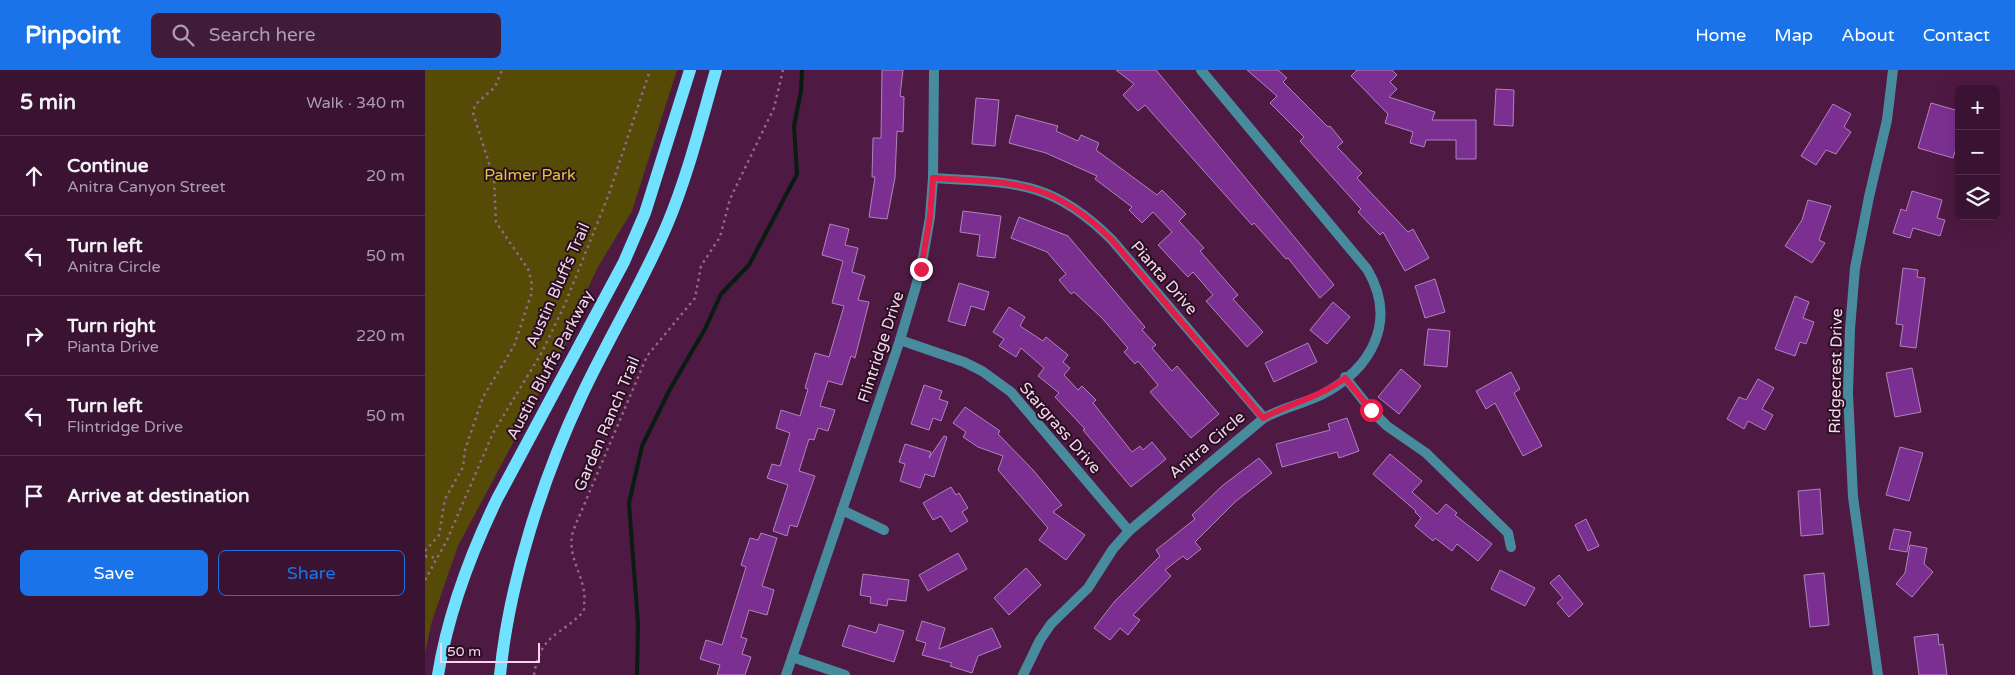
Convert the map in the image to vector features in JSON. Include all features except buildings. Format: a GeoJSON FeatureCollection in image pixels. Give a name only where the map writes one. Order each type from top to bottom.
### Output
{"type":"FeatureCollection","features":[{"type":"Feature","properties":{"kind":"main road","name":"Austin Bluffs Parkway"},"geometry":{"type":"LineString","coordinates":[[438,675],[448,624],[478,538],[497,498],[624,262],[645,213],[690,70]]}},
{"type":"Feature","properties":{"kind":"main road"},"geometry":{"type":"LineString","coordinates":[[500,675],[522,564],[539,504],[558,450],[581,396],[637,289],[667,224],[716,70]]}},
{"type":"Feature","properties":{"kind":"street","name":"Flintridge Drive"},"geometry":{"type":"LineString","coordinates":[[786,675],[914,297],[926,244],[933,178],[934,70]]}},
{"type":"Feature","properties":{"kind":"street","name":"Anitra Circle"},"geometry":{"type":"LineString","coordinates":[[1023,675],[1040,640],[1051,624],[1088,588],[1113,549],[1129,531],[1263,418],[1281,408],[1320,395],[1345,378],[1368,356],[1380,330],[1381,300],[1377,284],[1349,247],[1201,70]]}},
{"type":"Feature","properties":{"kind":"street","name":"Ridgecrest Drive"},"geometry":{"type":"LineString","coordinates":[[1879,675],[1853,497],[1848,393],[1849,329],[1855,268],[1887,120],[1893,70]]}},
{"type":"Feature","properties":{"kind":"street","name":"Pianta Drive"},"geometry":{"type":"LineString","coordinates":[[933,178],[1008,182],[1050,194],[1072,206],[1093,221],[1112,240],[1263,418]]}},
{"type":"Feature","properties":{"kind":"street","name":"Stargrass Drive"},"geometry":{"type":"LineString","coordinates":[[900,340],[964,362],[999,382],[1011,392],[1129,531]]}},
{"type":"Feature","properties":{"kind":"street"},"geometry":{"type":"LineString","coordinates":[[1345,378],[1371,410],[1387,426],[1426,453],[1508,533],[1511,547]]}},
{"type":"Feature","properties":{"kind":"street"},"geometry":{"type":"LineString","coordinates":[[843,510],[884,530]]}},
{"type":"Feature","properties":{"kind":"street"},"geometry":{"type":"LineString","coordinates":[[792,657],[845,675]]}},
{"type":"Feature","properties":{"kind":"path"},"geometry":{"type":"LineString","coordinates":[[425,551],[439,536],[445,499],[463,467],[465,450],[483,397],[514,346],[531,295],[532,284],[528,269],[496,222],[494,179],[473,113],[475,105],[495,88],[501,70]]}},
{"type":"Feature","properties":{"kind":"path","name":"Austin Bluffs Trail"},"geometry":{"type":"LineString","coordinates":[[425,580],[437,558],[493,433],[542,352],[578,276],[627,143],[650,70]]}},
{"type":"Feature","properties":{"kind":"path","name":"Garden Ranch Trail"},"geometry":{"type":"LineString","coordinates":[[534,675],[537,659],[548,638],[571,624],[584,611],[584,592],[574,564],[570,542],[573,531],[647,356],[695,298],[701,266],[720,237],[730,199],[775,108],[783,70]]}},
{"type":"Feature","properties":{"kind":"path"},"geometry":{"type":"LineString","coordinates":[[425,556],[437,558]]}},
{"type":"Feature","properties":{"kind":"green space","name":"Palmer Park"},"geometry":{"type":"Polygon","coordinates":[[[425,70],[677,70],[632,211],[598,267],[581,303],[578,321],[458,546],[432,621],[425,653],[425,70]]]}},
{"type":"Feature","properties":{"kind":"waterway"},"geometry":{"type":"LineString","coordinates":[[637,675],[638,624],[629,503],[642,446],[670,389],[705,329],[721,294],[749,265],[797,174],[794,126],[801,91],[802,70]]}},
{"type":"Feature","properties":{"kind":"route"},"geometry":{"type":"LineString","coordinates":[[921,269],[930,217],[933,178],[1008,182],[1028,187],[1050,194],[1072,206],[1093,221],[1112,240],[1263,418],[1281,408],[1320,395],[1345,378],[1371,410]]}}]}
